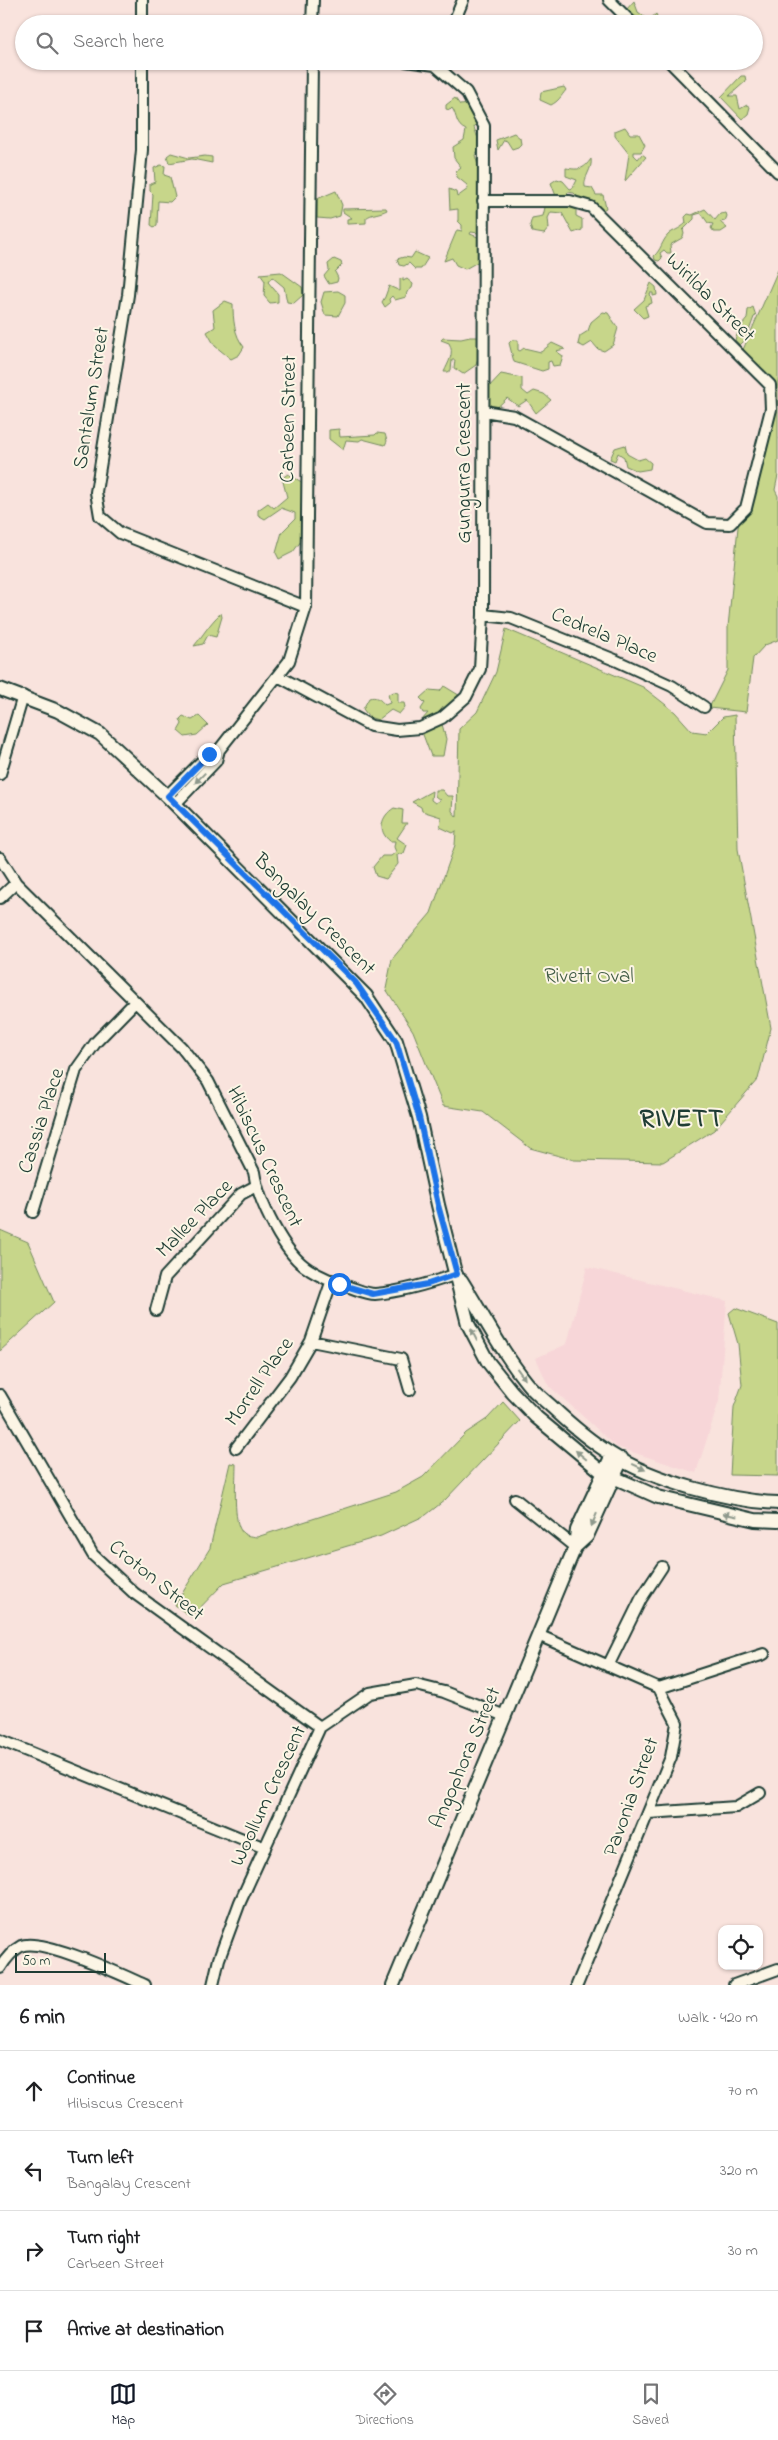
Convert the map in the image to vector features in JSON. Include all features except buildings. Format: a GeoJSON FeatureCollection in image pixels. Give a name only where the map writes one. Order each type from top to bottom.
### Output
{"type":"FeatureCollection","features":[{"type":"Feature","properties":{"kind":"street"},"geometry":{"type":"LineString","coordinates":[[142,0],[142,15]]}},
{"type":"Feature","properties":{"kind":"street"},"geometry":{"type":"LineString","coordinates":[[312,15],[313,0]]}},
{"type":"Feature","properties":{"kind":"street"},"geometry":{"type":"LineString","coordinates":[[457,15],[463,0]]}},
{"type":"Feature","properties":{"kind":"street"},"geometry":{"type":"LineString","coordinates":[[609,0],[623,15]]}},
{"type":"Feature","properties":{"kind":"street","name":"Santalum Street"},"geometry":{"type":"LineString","coordinates":[[142,70],[141,159],[128,295],[96,492],[100,516],[120,533],[306,607]]}},
{"type":"Feature","properties":{"kind":"street","name":"Carbeen Street"},"geometry":{"type":"LineString","coordinates":[[171,800],[216,761],[219,750],[290,661],[306,607],[312,70]]}},
{"type":"Feature","properties":{"kind":"street","name":"Gungurra Crescent"},"geometry":{"type":"LineString","coordinates":[[278,676],[372,726],[397,730],[420,728],[442,718],[466,696],[480,669],[483,615],[484,126],[466,92],[443,70]]}},
{"type":"Feature","properties":{"kind":"street"},"geometry":{"type":"LineString","coordinates":[[678,70],[778,172]]}},
{"type":"Feature","properties":{"kind":"street","name":"Wirilda Street"},"geometry":{"type":"LineString","coordinates":[[483,201],[570,201],[590,207],[770,385],[771,409],[746,508],[730,524],[707,523],[514,416],[484,410]]}},
{"type":"Feature","properties":{"kind":"street","name":"Cedrela Place"},"geometry":{"type":"LineString","coordinates":[[483,615],[511,618],[615,660],[672,686],[704,707]]}},
{"type":"Feature","properties":{"kind":"street","name":"Bangalay Crescent"},"geometry":{"type":"LineString","coordinates":[[0,689],[23,696],[58,711],[100,734],[171,800],[356,983],[396,1041],[419,1117],[438,1205],[457,1274],[468,1324],[488,1362],[512,1392],[536,1417],[607,1474],[658,1497],[754,1520],[778,1521]]}},
{"type":"Feature","properties":{"kind":"street"},"geometry":{"type":"LineString","coordinates":[[0,774],[23,696]]}},
{"type":"Feature","properties":{"kind":"street","name":"Hibiscus Crescent"},"geometry":{"type":"LineString","coordinates":[[0,858],[16,883],[182,1048],[208,1081],[254,1172],[256,1186],[276,1228],[292,1255],[309,1270],[373,1294],[428,1284],[457,1274]]}},
{"type":"Feature","properties":{"kind":"street"},"geometry":{"type":"LineString","coordinates":[[0,898],[16,883]]}},
{"type":"Feature","properties":{"kind":"street","name":"Cassia Place"},"geometry":{"type":"LineString","coordinates":[[33,1212],[76,1070],[96,1042],[135,1002]]}},
{"type":"Feature","properties":{"kind":"street","name":"Mallee Place"},"geometry":{"type":"LineString","coordinates":[[156,1310],[165,1277],[241,1194],[256,1186]]}},
{"type":"Feature","properties":{"kind":"street","name":"Bangalay Crescent"},"geometry":{"type":"LineString","coordinates":[[457,1274],[503,1349],[528,1384],[563,1417],[617,1457],[665,1480],[707,1492],[755,1502],[778,1504]]}},
{"type":"Feature","properties":{"kind":"street","name":"Morrell Place"},"geometry":{"type":"LineString","coordinates":[[236,1448],[290,1377],[311,1341],[332,1280]]}},
{"type":"Feature","properties":{"kind":"street"},"geometry":{"type":"LineString","coordinates":[[311,1341],[401,1359],[410,1390]]}},
{"type":"Feature","properties":{"kind":"street","name":"Croton Street"},"geometry":{"type":"LineString","coordinates":[[0,1395],[93,1555],[105,1569],[134,1593],[320,1727]]}},
{"type":"Feature","properties":{"kind":"street","name":"Angophora Street"},"geometry":{"type":"LineString","coordinates":[[393,1985],[574,1547],[577,1530],[617,1457]]}},
{"type":"Feature","properties":{"kind":"street"},"geometry":{"type":"LineString","coordinates":[[515,1500],[574,1547]]}},
{"type":"Feature","properties":{"kind":"street"},"geometry":{"type":"LineString","coordinates":[[608,1666],[641,1598],[662,1567]]}},
{"type":"Feature","properties":{"kind":"street"},"geometry":{"type":"LineString","coordinates":[[538,1635],[659,1688],[764,1654]]}},
{"type":"Feature","properties":{"kind":"street","name":"Woollum Crescent"},"geometry":{"type":"LineString","coordinates":[[213,1985],[219,1959],[240,1902],[320,1727],[370,1693],[416,1685],[444,1692],[505,1716]]}},
{"type":"Feature","properties":{"kind":"street","name":"Pavonia Street"},"geometry":{"type":"LineString","coordinates":[[577,1985],[649,1813],[670,1757],[677,1723],[659,1688]]}},
{"type":"Feature","properties":{"kind":"street"},"geometry":{"type":"LineString","coordinates":[[0,1740],[265,1848]]}},
{"type":"Feature","properties":{"kind":"street"},"geometry":{"type":"LineString","coordinates":[[649,1813],[736,1807],[760,1793]]}},
{"type":"Feature","properties":{"kind":"street"},"geometry":{"type":"LineString","coordinates":[[0,1968],[6,1958],[22,1946],[37,1945],[75,1956],[145,1985]]}},
{"type":"Feature","properties":{"kind":"street"},"geometry":{"type":"LineString","coordinates":[[734,1985],[778,1969]]}},
{"type":"Feature","properties":{"kind":"shaded area"},"geometry":{"type":"Polygon","coordinates":[[[587,1267],[727,1301],[719,1401],[696,1473],[617,1447],[548,1385],[536,1358],[567,1344],[587,1267]]]}},
{"type":"Feature","properties":{"kind":"green space"},"geometry":{"type":"Polygon","coordinates":[[[634,1],[638,12],[642,15],[627,15],[626,10],[634,1]]]}},
{"type":"Feature","properties":{"kind":"green space"},"geometry":{"type":"Polygon","coordinates":[[[741,76],[745,76],[746,81],[729,96],[737,96],[740,109],[747,105],[750,107],[748,114],[742,119],[721,97],[741,76]]]}},
{"type":"Feature","properties":{"kind":"green space"},"geometry":{"type":"Polygon","coordinates":[[[564,87],[566,90],[551,105],[540,100],[541,92],[564,87]]]}},
{"type":"Feature","properties":{"kind":"green space"},"geometry":{"type":"Polygon","coordinates":[[[455,98],[460,105],[471,104],[479,121],[474,127],[479,145],[475,155],[483,184],[479,187],[486,222],[478,233],[471,232],[470,234],[478,237],[486,252],[481,260],[465,269],[456,265],[452,258],[444,261],[457,230],[462,231],[462,225],[458,221],[458,209],[450,210],[449,189],[456,192],[457,197],[468,189],[467,185],[457,177],[456,171],[461,167],[454,158],[453,147],[464,140],[466,130],[458,123],[452,108],[450,110],[446,109],[446,105],[455,98]]]}},
{"type":"Feature","properties":{"kind":"green space"},"geometry":{"type":"Polygon","coordinates":[[[625,127],[630,134],[639,134],[645,145],[641,152],[634,152],[634,155],[638,159],[642,154],[646,157],[625,181],[629,154],[615,136],[615,131],[625,127]]]}},
{"type":"Feature","properties":{"kind":"green space"},"geometry":{"type":"Polygon","coordinates":[[[514,133],[520,138],[521,144],[512,149],[507,141],[504,140],[498,150],[496,140],[514,133]]]}},
{"type":"Feature","properties":{"kind":"green space"},"geometry":{"type":"Polygon","coordinates":[[[171,153],[189,158],[212,157],[212,163],[192,159],[169,163],[167,156],[171,153]]]}},
{"type":"Feature","properties":{"kind":"green space"},"geometry":{"type":"Polygon","coordinates":[[[591,159],[585,187],[592,188],[596,195],[603,195],[606,208],[599,212],[585,199],[581,200],[574,193],[568,192],[566,197],[576,209],[576,216],[582,219],[582,230],[573,233],[562,213],[551,212],[548,218],[549,228],[544,234],[532,232],[530,225],[532,218],[543,216],[547,199],[556,196],[551,183],[557,179],[563,181],[570,189],[573,188],[577,180],[566,176],[566,168],[580,168],[591,159]]]}},
{"type":"Feature","properties":{"kind":"green space"},"geometry":{"type":"Polygon","coordinates":[[[161,165],[165,166],[164,175],[170,177],[175,197],[170,202],[158,201],[157,225],[154,227],[151,225],[153,194],[150,191],[150,184],[155,182],[154,168],[161,165]]]}},
{"type":"Feature","properties":{"kind":"green space"},"geometry":{"type":"Polygon","coordinates":[[[336,191],[342,205],[340,216],[330,219],[317,218],[317,199],[336,191]]]}},
{"type":"Feature","properties":{"kind":"green space"},"geometry":{"type":"Polygon","coordinates":[[[386,208],[387,210],[366,218],[366,223],[347,224],[347,219],[352,218],[343,212],[343,209],[386,208]]]}},
{"type":"Feature","properties":{"kind":"green space"},"geometry":{"type":"Polygon","coordinates":[[[705,209],[715,220],[720,214],[726,213],[725,221],[720,222],[727,228],[721,232],[714,232],[711,228],[713,224],[708,223],[701,213],[694,215],[694,219],[683,230],[682,238],[670,245],[671,253],[667,253],[664,250],[660,253],[662,258],[659,261],[655,260],[654,256],[666,237],[686,223],[685,217],[688,214],[692,215],[705,209]]]}},
{"type":"Feature","properties":{"kind":"green space"},"geometry":{"type":"Polygon","coordinates":[[[415,252],[428,258],[421,269],[415,269],[409,263],[404,266],[399,265],[397,259],[411,258],[415,252]]]}},
{"type":"Feature","properties":{"kind":"green space"},"geometry":{"type":"Polygon","coordinates":[[[334,259],[341,262],[342,265],[335,272],[338,278],[337,282],[329,284],[324,276],[329,270],[328,264],[334,259]]]}},
{"type":"Feature","properties":{"kind":"green space"},"geometry":{"type":"Polygon","coordinates":[[[778,270],[778,475],[775,490],[778,496],[778,640],[765,645],[753,658],[746,712],[709,708],[728,670],[728,627],[738,527],[774,410],[774,383],[742,352],[778,270]]]}},
{"type":"Feature","properties":{"kind":"green space"},"geometry":{"type":"Polygon","coordinates":[[[281,272],[302,287],[303,295],[294,303],[287,302],[284,287],[272,277],[268,282],[278,294],[278,302],[270,303],[264,296],[265,281],[260,274],[281,272]]]}},
{"type":"Feature","properties":{"kind":"green space"},"geometry":{"type":"Polygon","coordinates":[[[403,278],[403,281],[407,279],[413,284],[412,288],[407,292],[406,297],[395,300],[392,296],[389,299],[390,303],[385,307],[382,302],[389,286],[400,291],[400,279],[403,278]]]}},
{"type":"Feature","properties":{"kind":"green space"},"geometry":{"type":"Polygon","coordinates":[[[651,283],[656,287],[657,295],[653,296],[653,293],[650,293],[652,303],[645,306],[648,316],[643,318],[634,309],[644,300],[651,283]]]}},
{"type":"Feature","properties":{"kind":"green space"},"geometry":{"type":"Polygon","coordinates":[[[338,291],[345,295],[345,303],[338,316],[325,315],[321,302],[324,292],[338,291]]]}},
{"type":"Feature","properties":{"kind":"green space"},"geometry":{"type":"Polygon","coordinates":[[[225,301],[233,304],[236,332],[244,347],[239,355],[231,359],[215,346],[207,332],[215,327],[213,310],[225,301]]]}},
{"type":"Feature","properties":{"kind":"green space"},"geometry":{"type":"Polygon","coordinates":[[[753,307],[756,316],[746,339],[740,345],[735,340],[739,330],[736,325],[741,326],[747,319],[748,310],[753,307]]]}},
{"type":"Feature","properties":{"kind":"green space"},"geometry":{"type":"Polygon","coordinates":[[[603,312],[608,313],[618,328],[613,345],[604,351],[598,349],[592,342],[584,347],[578,344],[580,336],[588,331],[591,322],[603,312]]]}},
{"type":"Feature","properties":{"kind":"green space"},"geometry":{"type":"Polygon","coordinates":[[[478,337],[482,343],[476,365],[463,374],[454,368],[455,360],[452,360],[451,370],[444,372],[450,358],[451,347],[449,343],[441,340],[443,338],[461,339],[478,337]]]}},
{"type":"Feature","properties":{"kind":"green space"},"geometry":{"type":"Polygon","coordinates":[[[512,340],[518,340],[518,350],[520,351],[524,348],[541,352],[552,343],[565,349],[556,351],[563,356],[560,365],[553,366],[551,361],[548,362],[548,369],[542,371],[514,362],[509,343],[512,340]]]}},
{"type":"Feature","properties":{"kind":"green space"},"geometry":{"type":"Polygon","coordinates":[[[501,374],[522,378],[522,390],[528,395],[534,391],[544,394],[551,400],[536,413],[527,400],[518,406],[507,398],[485,419],[485,391],[501,374]]]}},
{"type":"Feature","properties":{"kind":"green space"},"geometry":{"type":"Polygon","coordinates":[[[339,429],[340,437],[375,435],[377,433],[385,434],[387,441],[385,445],[362,439],[359,441],[346,440],[343,450],[329,439],[329,430],[339,429]]]}},
{"type":"Feature","properties":{"kind":"green space"},"geometry":{"type":"Polygon","coordinates":[[[625,445],[627,454],[638,460],[645,458],[651,463],[650,469],[638,471],[626,466],[624,457],[618,453],[615,461],[610,459],[615,448],[625,445]]]}},
{"type":"Feature","properties":{"kind":"green space"},"geometry":{"type":"Polygon","coordinates":[[[288,474],[305,484],[304,542],[301,541],[293,552],[279,559],[276,553],[282,532],[295,519],[295,513],[281,508],[265,519],[258,515],[258,510],[268,503],[274,508],[287,497],[282,478],[288,474]]]}},
{"type":"Feature","properties":{"kind":"green space"},"geometry":{"type":"Polygon","coordinates":[[[221,613],[222,617],[216,637],[208,635],[203,644],[194,646],[210,625],[221,613]]]}},
{"type":"Feature","properties":{"kind":"green space","name":"Rivett Oval"},"geometry":{"type":"Polygon","coordinates":[[[506,629],[643,687],[675,712],[692,731],[707,733],[723,717],[735,715],[738,849],[771,1028],[758,1079],[714,1130],[663,1162],[574,1160],[530,1148],[483,1112],[443,1106],[413,1031],[386,989],[392,959],[431,913],[455,845],[456,831],[453,833],[440,827],[441,817],[422,811],[421,807],[412,802],[432,791],[431,800],[435,803],[440,800],[435,796],[435,790],[442,790],[447,796],[453,796],[452,811],[457,817],[459,729],[477,712],[496,672],[506,629]]]}},
{"type":"Feature","properties":{"kind":"green space"},"geometry":{"type":"Polygon","coordinates":[[[444,686],[462,697],[450,709],[443,707],[439,713],[446,739],[443,756],[431,756],[422,732],[422,720],[428,713],[423,713],[421,709],[425,703],[420,698],[429,690],[440,691],[444,686]]]}},
{"type":"Feature","properties":{"kind":"green space"},"geometry":{"type":"Polygon","coordinates":[[[398,693],[398,703],[404,703],[405,707],[399,714],[391,710],[378,720],[369,717],[363,709],[369,698],[378,698],[385,705],[390,703],[388,694],[398,693]]]}},
{"type":"Feature","properties":{"kind":"green space"},"geometry":{"type":"Polygon","coordinates":[[[183,716],[192,720],[199,716],[208,725],[197,735],[185,737],[178,731],[182,724],[180,719],[183,716]]]}},
{"type":"Feature","properties":{"kind":"green space"},"geometry":{"type":"Polygon","coordinates":[[[394,808],[403,810],[402,823],[407,823],[397,838],[407,845],[404,853],[397,855],[398,864],[386,879],[376,876],[373,867],[382,856],[391,856],[396,852],[394,847],[395,841],[390,841],[386,837],[382,828],[386,815],[394,808]]]}},
{"type":"Feature","properties":{"kind":"green space"},"geometry":{"type":"Polygon","coordinates":[[[0,1230],[28,1242],[54,1302],[0,1351],[0,1230]]]}},
{"type":"Feature","properties":{"kind":"green space"},"geometry":{"type":"Polygon","coordinates":[[[735,1308],[778,1324],[778,1476],[730,1475],[734,1407],[742,1385],[738,1344],[729,1313],[735,1308]]]}},
{"type":"Feature","properties":{"kind":"green space"},"geometry":{"type":"Polygon","coordinates":[[[503,1402],[520,1421],[445,1500],[426,1515],[381,1536],[224,1583],[191,1617],[175,1605],[210,1548],[230,1463],[236,1464],[236,1515],[240,1529],[247,1535],[257,1537],[396,1492],[423,1477],[466,1433],[487,1419],[503,1402]]]}},
{"type":"Feature","properties":{"kind":"district","name":"RIVETT"},"geometry":{"type":"Point","coordinates":[682,1120]}},
{"type":"Feature","properties":{"kind":"route"},"geometry":{"type":"LineString","coordinates":[[209,754],[168,796],[356,983],[396,1041],[419,1117],[438,1205],[457,1274],[428,1284],[373,1294],[339,1284]]}}]}
